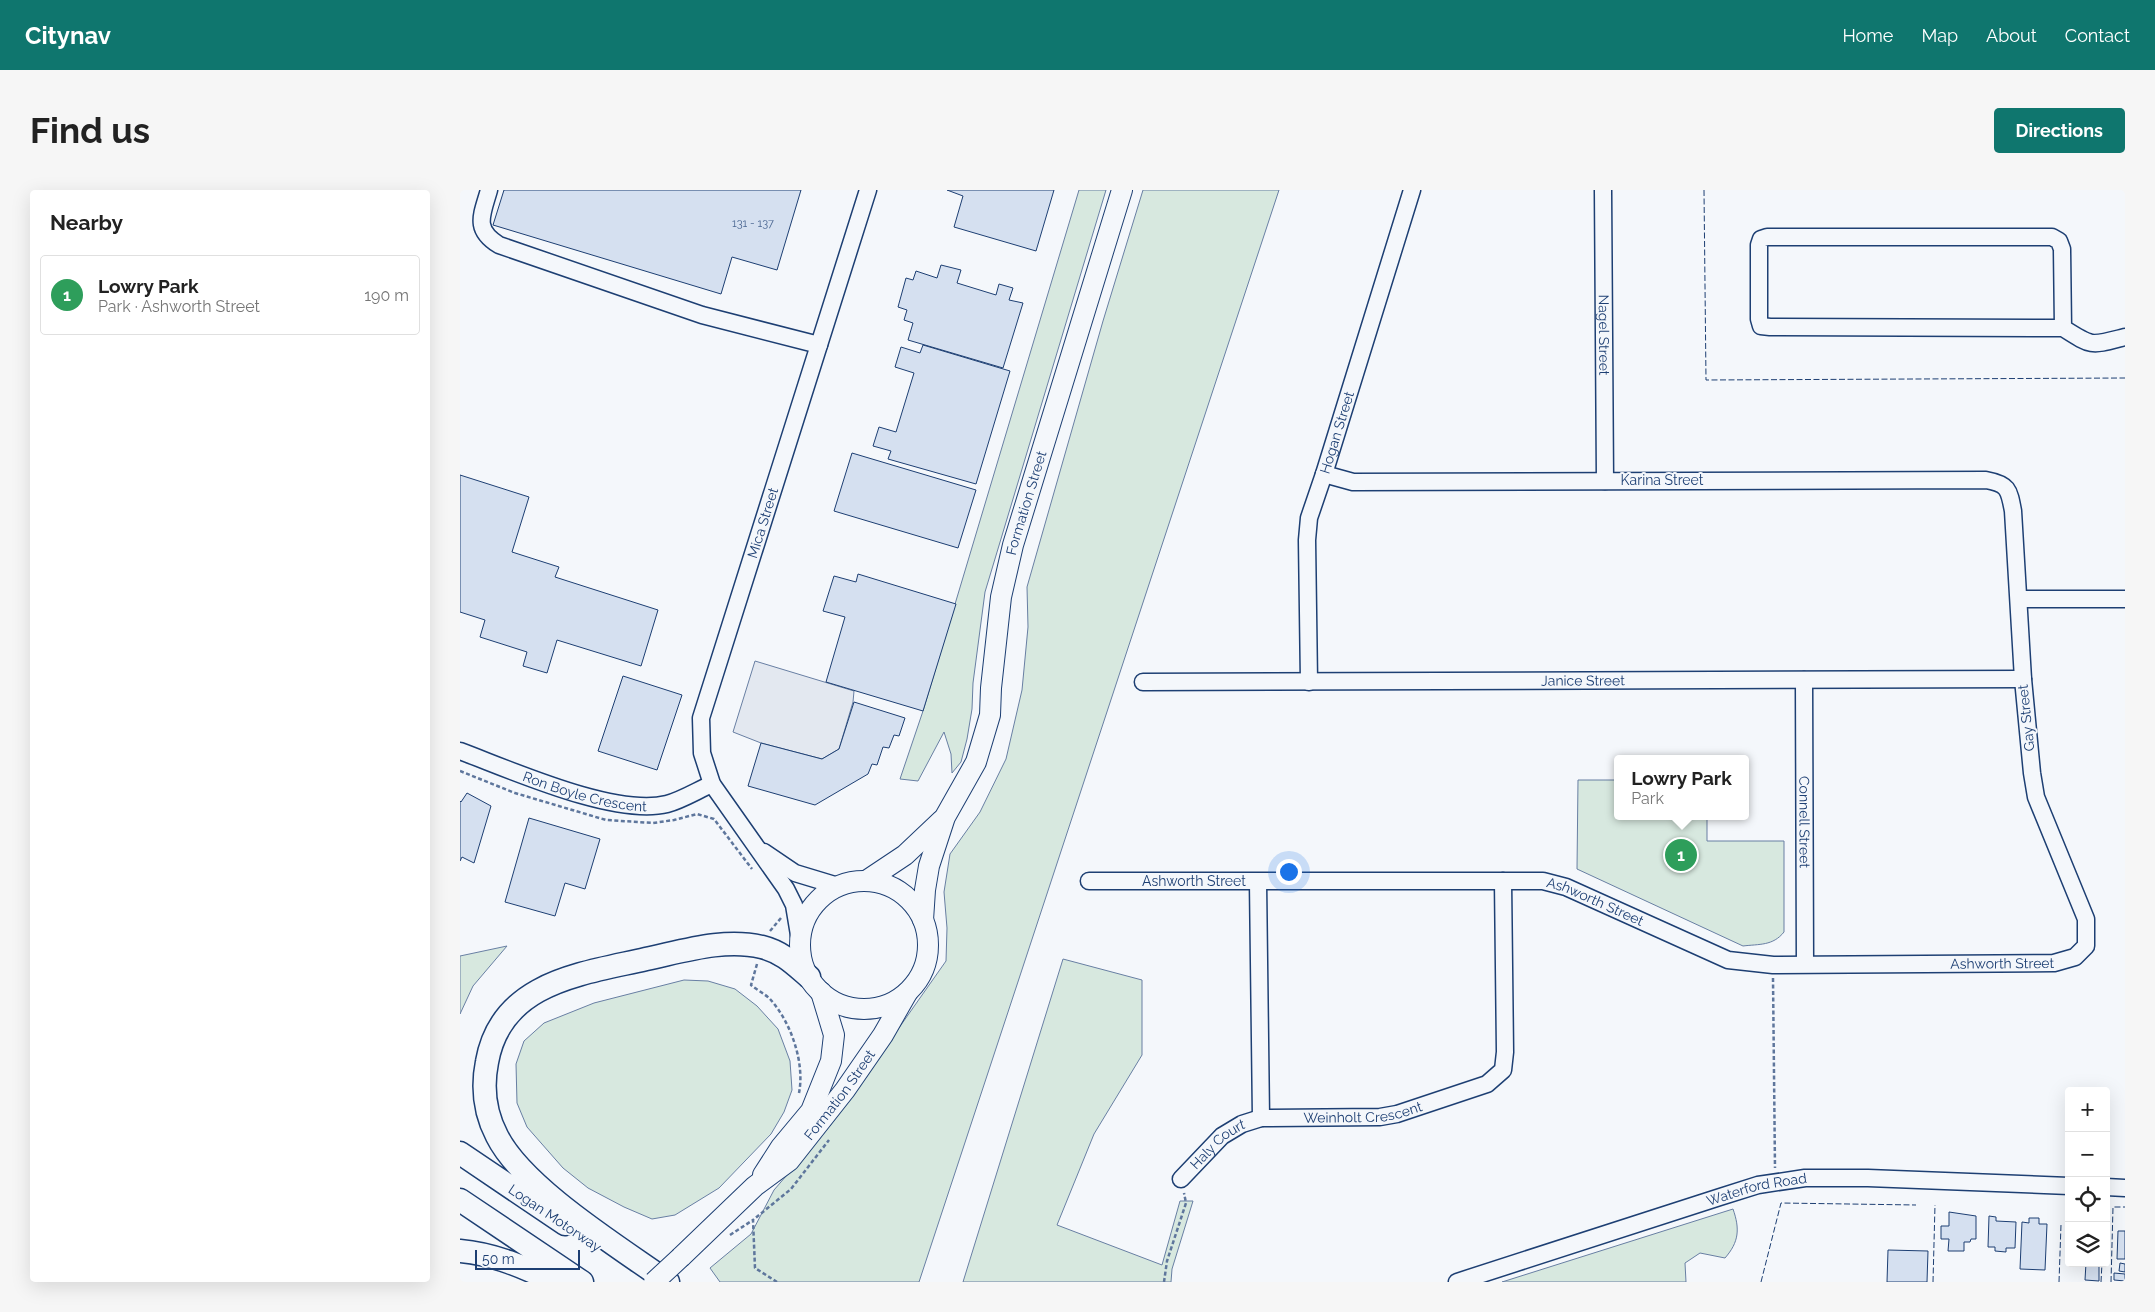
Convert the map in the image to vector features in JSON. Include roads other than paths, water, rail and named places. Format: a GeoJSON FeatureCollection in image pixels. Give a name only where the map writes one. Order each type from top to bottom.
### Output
{"type":"FeatureCollection","features":[{"type":"Feature","properties":{"kind":"highway"},"geometry":{"type":"LineString","coordinates":[[668,1282],[567,1209],[522,1170],[497,1137],[486,1103],[485,1079],[488,1055],[501,1026],[511,1011],[536,991],[552,983],[580,974],[702,947],[735,944],[762,947],[786,957],[815,985]]}},
{"type":"Feature","properties":{"kind":"highway","name":"Logan Motorway"},"geometry":{"type":"LineString","coordinates":[[460,1153],[652,1282]]}},
{"type":"Feature","properties":{"kind":"highway"},"geometry":{"type":"LineString","coordinates":[[460,1200],[582,1282]]}},
{"type":"Feature","properties":{"kind":"highway"},"geometry":{"type":"LineString","coordinates":[[460,1251],[488,1255],[508,1261],[555,1282]]}},
{"type":"Feature","properties":{"kind":"main road","name":"Formation Street"},"geometry":{"type":"LineString","coordinates":[[923,920],[929,866],[945,817],[976,762],[990,715],[1001,597],[1013,545],[1032,477],[1122,190]]}},
{"type":"Feature","properties":{"kind":"main road","name":"Formation Street"},"geometry":{"type":"LineString","coordinates":[[866,881],[905,855],[945,817]]}},
{"type":"Feature","properties":{"kind":"main road"},"geometry":{"type":"LineString","coordinates":[[866,881],[884,884],[901,892],[914,904],[923,920],[928,939],[927,958],[920,976],[908,992],[892,1002],[874,1008],[855,1008],[837,1003],[815,985],[802,960],[800,941],[803,924],[811,908],[823,896],[838,886],[866,881]]}},
{"type":"Feature","properties":{"kind":"main road","name":"Formation Street"},"geometry":{"type":"LineString","coordinates":[[812,1123],[811,1111],[823,1085],[831,1060],[834,1035],[815,985]]}},
{"type":"Feature","properties":{"kind":"main road","name":"Formation Street"},"geometry":{"type":"LineString","coordinates":[[652,1282],[755,1186],[790,1161],[812,1123],[883,1035],[908,992]]}},
{"type":"Feature","properties":{"kind":"street"},"geometry":{"type":"LineString","coordinates":[[489,190],[481,223],[487,238],[499,245],[702,315],[820,345]]}},
{"type":"Feature","properties":{"kind":"street","name":"Mica Street"},"geometry":{"type":"LineString","coordinates":[[800,941],[794,906],[786,890],[712,784],[702,752],[701,718],[868,190]]}},
{"type":"Feature","properties":{"kind":"street","name":"Hogan Street"},"geometry":{"type":"LineString","coordinates":[[1309,682],[1309,518],[1412,190]]}},
{"type":"Feature","properties":{"kind":"street","name":"Nagel Street"},"geometry":{"type":"LineString","coordinates":[[1603,190],[1605,480]]}},
{"type":"Feature","properties":{"kind":"street"},"geometry":{"type":"LineString","coordinates":[[2063,328],[2062,248],[2059,241],[2052,237],[1767,237],[1761,239],[1758,245],[1759,319],[1761,326],[2063,328],[2088,344],[2097,344],[2125,336]]}},
{"type":"Feature","properties":{"kind":"street","name":"Karina Street"},"geometry":{"type":"LineString","coordinates":[[1324,474],[1353,482],[1605,480],[1986,480],[2000,482]]}},
{"type":"Feature","properties":{"kind":"street","name":"Gay Street"},"geometry":{"type":"LineString","coordinates":[[2000,482],[2009,492],[2013,511],[2022,679],[2036,797],[2086,919],[2086,946]]}},
{"type":"Feature","properties":{"kind":"street"},"geometry":{"type":"LineString","coordinates":[[2019,599],[2125,599]]}},
{"type":"Feature","properties":{"kind":"street","name":"Janice Street"},"geometry":{"type":"LineString","coordinates":[[1143,682],[2022,679]]}},
{"type":"Feature","properties":{"kind":"street","name":"Connell Street"},"geometry":{"type":"LineString","coordinates":[[1804,680],[1806,964]]}},
{"type":"Feature","properties":{"kind":"street","name":"Ron Boyle Crescent"},"geometry":{"type":"LineString","coordinates":[[460,751],[577,793],[628,807],[666,804],[712,784]]}},
{"type":"Feature","properties":{"kind":"street","name":"Mica Street"},"geometry":{"type":"LineString","coordinates":[[758,848],[795,873],[838,886]]}},
{"type":"Feature","properties":{"kind":"street","name":"Ashworth Street"},"geometry":{"type":"LineString","coordinates":[[1089,881],[1543,881],[1566,887],[1728,960],[1773,965],[2054,963],[2075,957],[2086,946]]}},
{"type":"Feature","properties":{"kind":"street","name":"Weinholt Crescent"},"geometry":{"type":"LineString","coordinates":[[1261,1118],[1380,1117],[1397,1114],[1487,1084],[1503,1070],[1505,1052],[1503,881]]}},
{"type":"Feature","properties":{"kind":"street"},"geometry":{"type":"LineString","coordinates":[[1258,882],[1261,1118]]}},
{"type":"Feature","properties":{"kind":"street","name":"Haly Court"},"geometry":{"type":"LineString","coordinates":[[1181,1179],[1222,1136],[1242,1124],[1261,1118]]}},
{"type":"Feature","properties":{"kind":"street","name":"Waterford Road"},"geometry":{"type":"LineString","coordinates":[[1457,1282],[1748,1188],[1776,1182],[1805,1178],[1868,1178],[2065,1186]]}},
{"type":"Feature","properties":{"kind":"street"},"geometry":{"type":"LineString","coordinates":[[2110,1187],[2125,1188]]}},
{"type":"Feature","properties":{"kind":"place","name":"Lowry Park"},"geometry":{"type":"Point","coordinates":[1681,855]}}]}
